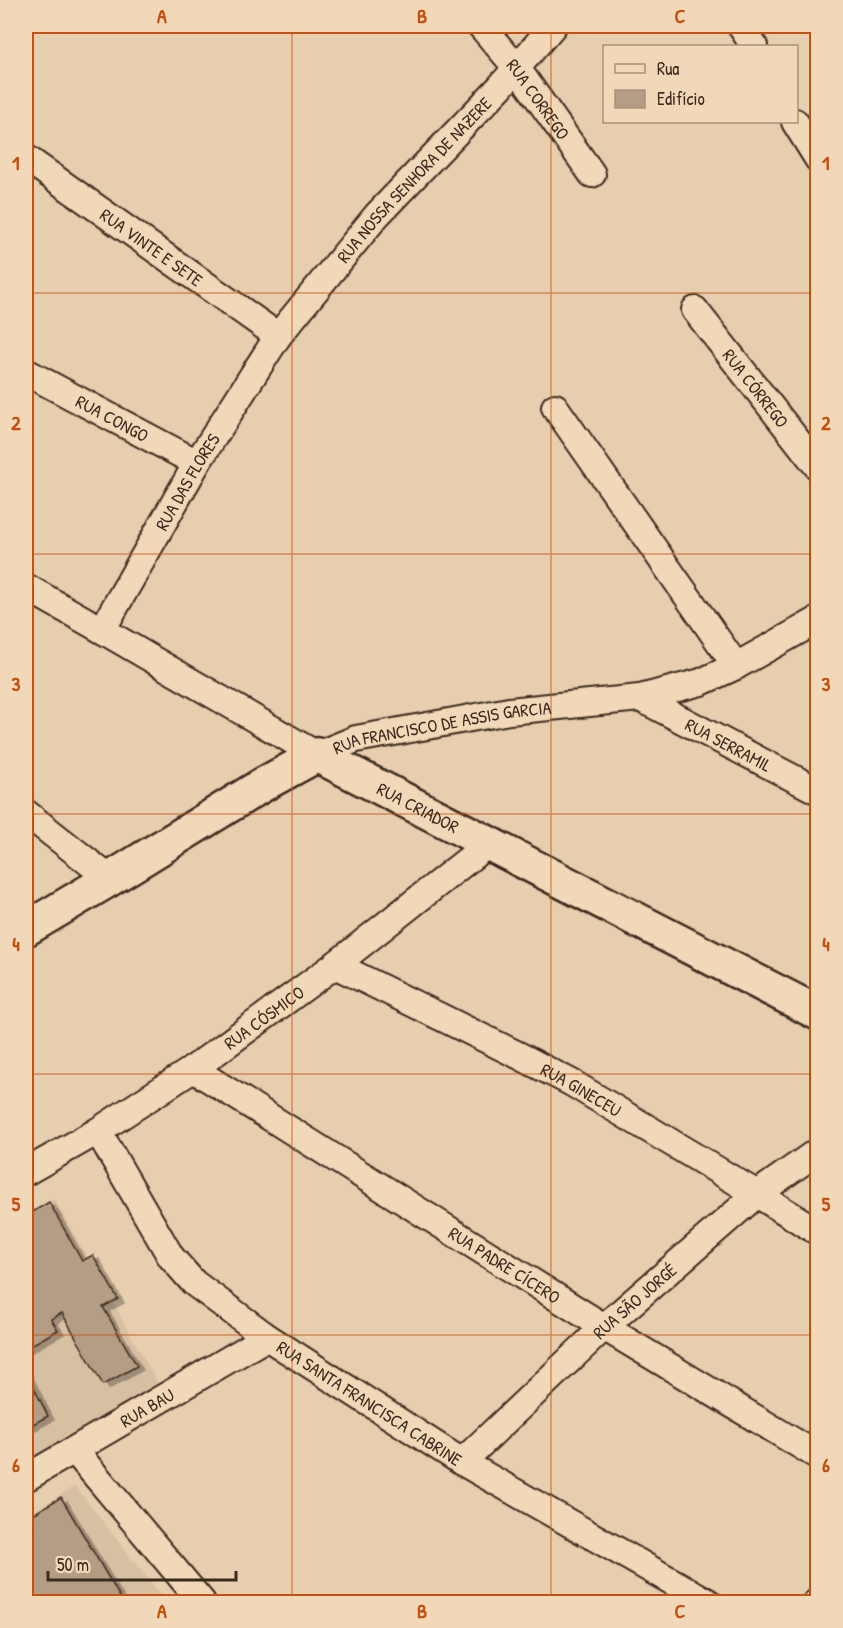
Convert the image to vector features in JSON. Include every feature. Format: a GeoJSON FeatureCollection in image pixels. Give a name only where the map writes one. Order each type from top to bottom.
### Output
{"type":"FeatureCollection","features":[{"type":"Feature","properties":{"kind":"street","name":"RUA CORREGO"},"geometry":{"type":"LineString","coordinates":[[481,26],[516,67],[592,174]]}},
{"type":"Feature","properties":{"kind":"street","name":"RUA NOSSA SENHORA DE NAZERE"},"geometry":{"type":"LineString","coordinates":[[278,336],[377,215],[500,87],[553,26]]}},
{"type":"Feature","properties":{"kind":"street"},"geometry":{"type":"LineString","coordinates":[[741,26],[753,45]]}},
{"type":"Feature","properties":{"kind":"street"},"geometry":{"type":"LineString","coordinates":[[796,123],[818,159]]}},
{"type":"Feature","properties":{"kind":"street","name":"RUA VINTE E SETE"},"geometry":{"type":"LineString","coordinates":[[26,158],[278,336]]}},
{"type":"Feature","properties":{"kind":"street","name":"RUA CÓRREGO"},"geometry":{"type":"LineString","coordinates":[[695,310],[818,467]]}},
{"type":"Feature","properties":{"kind":"street","name":"RUA DAS FLORES"},"geometry":{"type":"LineString","coordinates":[[102,630],[197,463],[278,336]]}},
{"type":"Feature","properties":{"kind":"street","name":"RUA CONGO"},"geometry":{"type":"LineString","coordinates":[[26,372],[197,463]]}},
{"type":"Feature","properties":{"kind":"street"},"geometry":{"type":"LineString","coordinates":[[555,407],[736,666]]}},
{"type":"Feature","properties":{"kind":"street","name":"RUA CRIADOR"},"geometry":{"type":"LineString","coordinates":[[26,587],[317,755],[818,1013]]}},
{"type":"Feature","properties":{"kind":"street","name":"RUA FRANCISCO DE ASSIS GARCIA"},"geometry":{"type":"LineString","coordinates":[[26,929],[264,784],[317,755],[356,739],[509,711],[640,698],[701,682],[736,666],[818,620]]}},
{"type":"Feature","properties":{"kind":"street","name":"RUA SERRAMIL"},"geometry":{"type":"LineString","coordinates":[[640,698],[818,791]]}},
{"type":"Feature","properties":{"kind":"street"},"geometry":{"type":"LineString","coordinates":[[26,813],[110,879]]}},
{"type":"Feature","properties":{"kind":"street","name":"RUA CÓSMICO"},"geometry":{"type":"LineString","coordinates":[[26,1172],[98,1131],[193,1069],[335,965],[488,844]]}},
{"type":"Feature","properties":{"kind":"street","name":"RUA GINECEU"},"geometry":{"type":"LineString","coordinates":[[335,965],[572,1083],[818,1232]]}},
{"type":"Feature","properties":{"kind":"street","name":"RUA PADRE CÍCERO"},"geometry":{"type":"LineString","coordinates":[[193,1069],[604,1327],[818,1456]]}},
{"type":"Feature","properties":{"kind":"street","name":"RUA SANTA FRANCISCA CABRINE"},"geometry":{"type":"LineString","coordinates":[[98,1131],[171,1257],[194,1283],[267,1337],[462,1462],[708,1602]]}},
{"type":"Feature","properties":{"kind":"street","name":"RUA SÃO JORGÉ"},"geometry":{"type":"LineString","coordinates":[[462,1462],[604,1327],[757,1194],[818,1151]]}},
{"type":"Feature","properties":{"kind":"street","name":"RUA BAU"},"geometry":{"type":"LineString","coordinates":[[26,1478],[267,1337]]}},
{"type":"Feature","properties":{"kind":"street"},"geometry":{"type":"LineString","coordinates":[[75,1450],[202,1602]]}},
{"type":"Feature","properties":{"kind":"shaded area"},"geometry":{"type":"Polygon","coordinates":[[[54,1199],[171,1406],[26,1488],[26,1214],[54,1199]]]}},
{"type":"Feature","properties":{"kind":"shaded area"},"geometry":{"type":"Polygon","coordinates":[[[75,1486],[166,1602],[26,1602],[26,1516],[75,1486]]]}},
{"type":"Feature","properties":{"kind":"building"},"geometry":{"type":"Polygon","coordinates":[[[49,1202],[82,1261],[93,1255],[118,1299],[103,1307],[137,1366],[103,1385],[62,1313],[51,1319],[58,1330],[26,1348],[26,1216],[49,1202]]]}},
{"type":"Feature","properties":{"kind":"building"},"geometry":{"type":"Polygon","coordinates":[[[26,1372],[48,1416],[26,1428],[26,1372]]]}},
{"type":"Feature","properties":{"kind":"building"},"geometry":{"type":"Polygon","coordinates":[[[61,1497],[123,1602],[33,1602],[26,1590],[26,1537],[35,1531],[27,1518],[61,1497]]]}}]}
